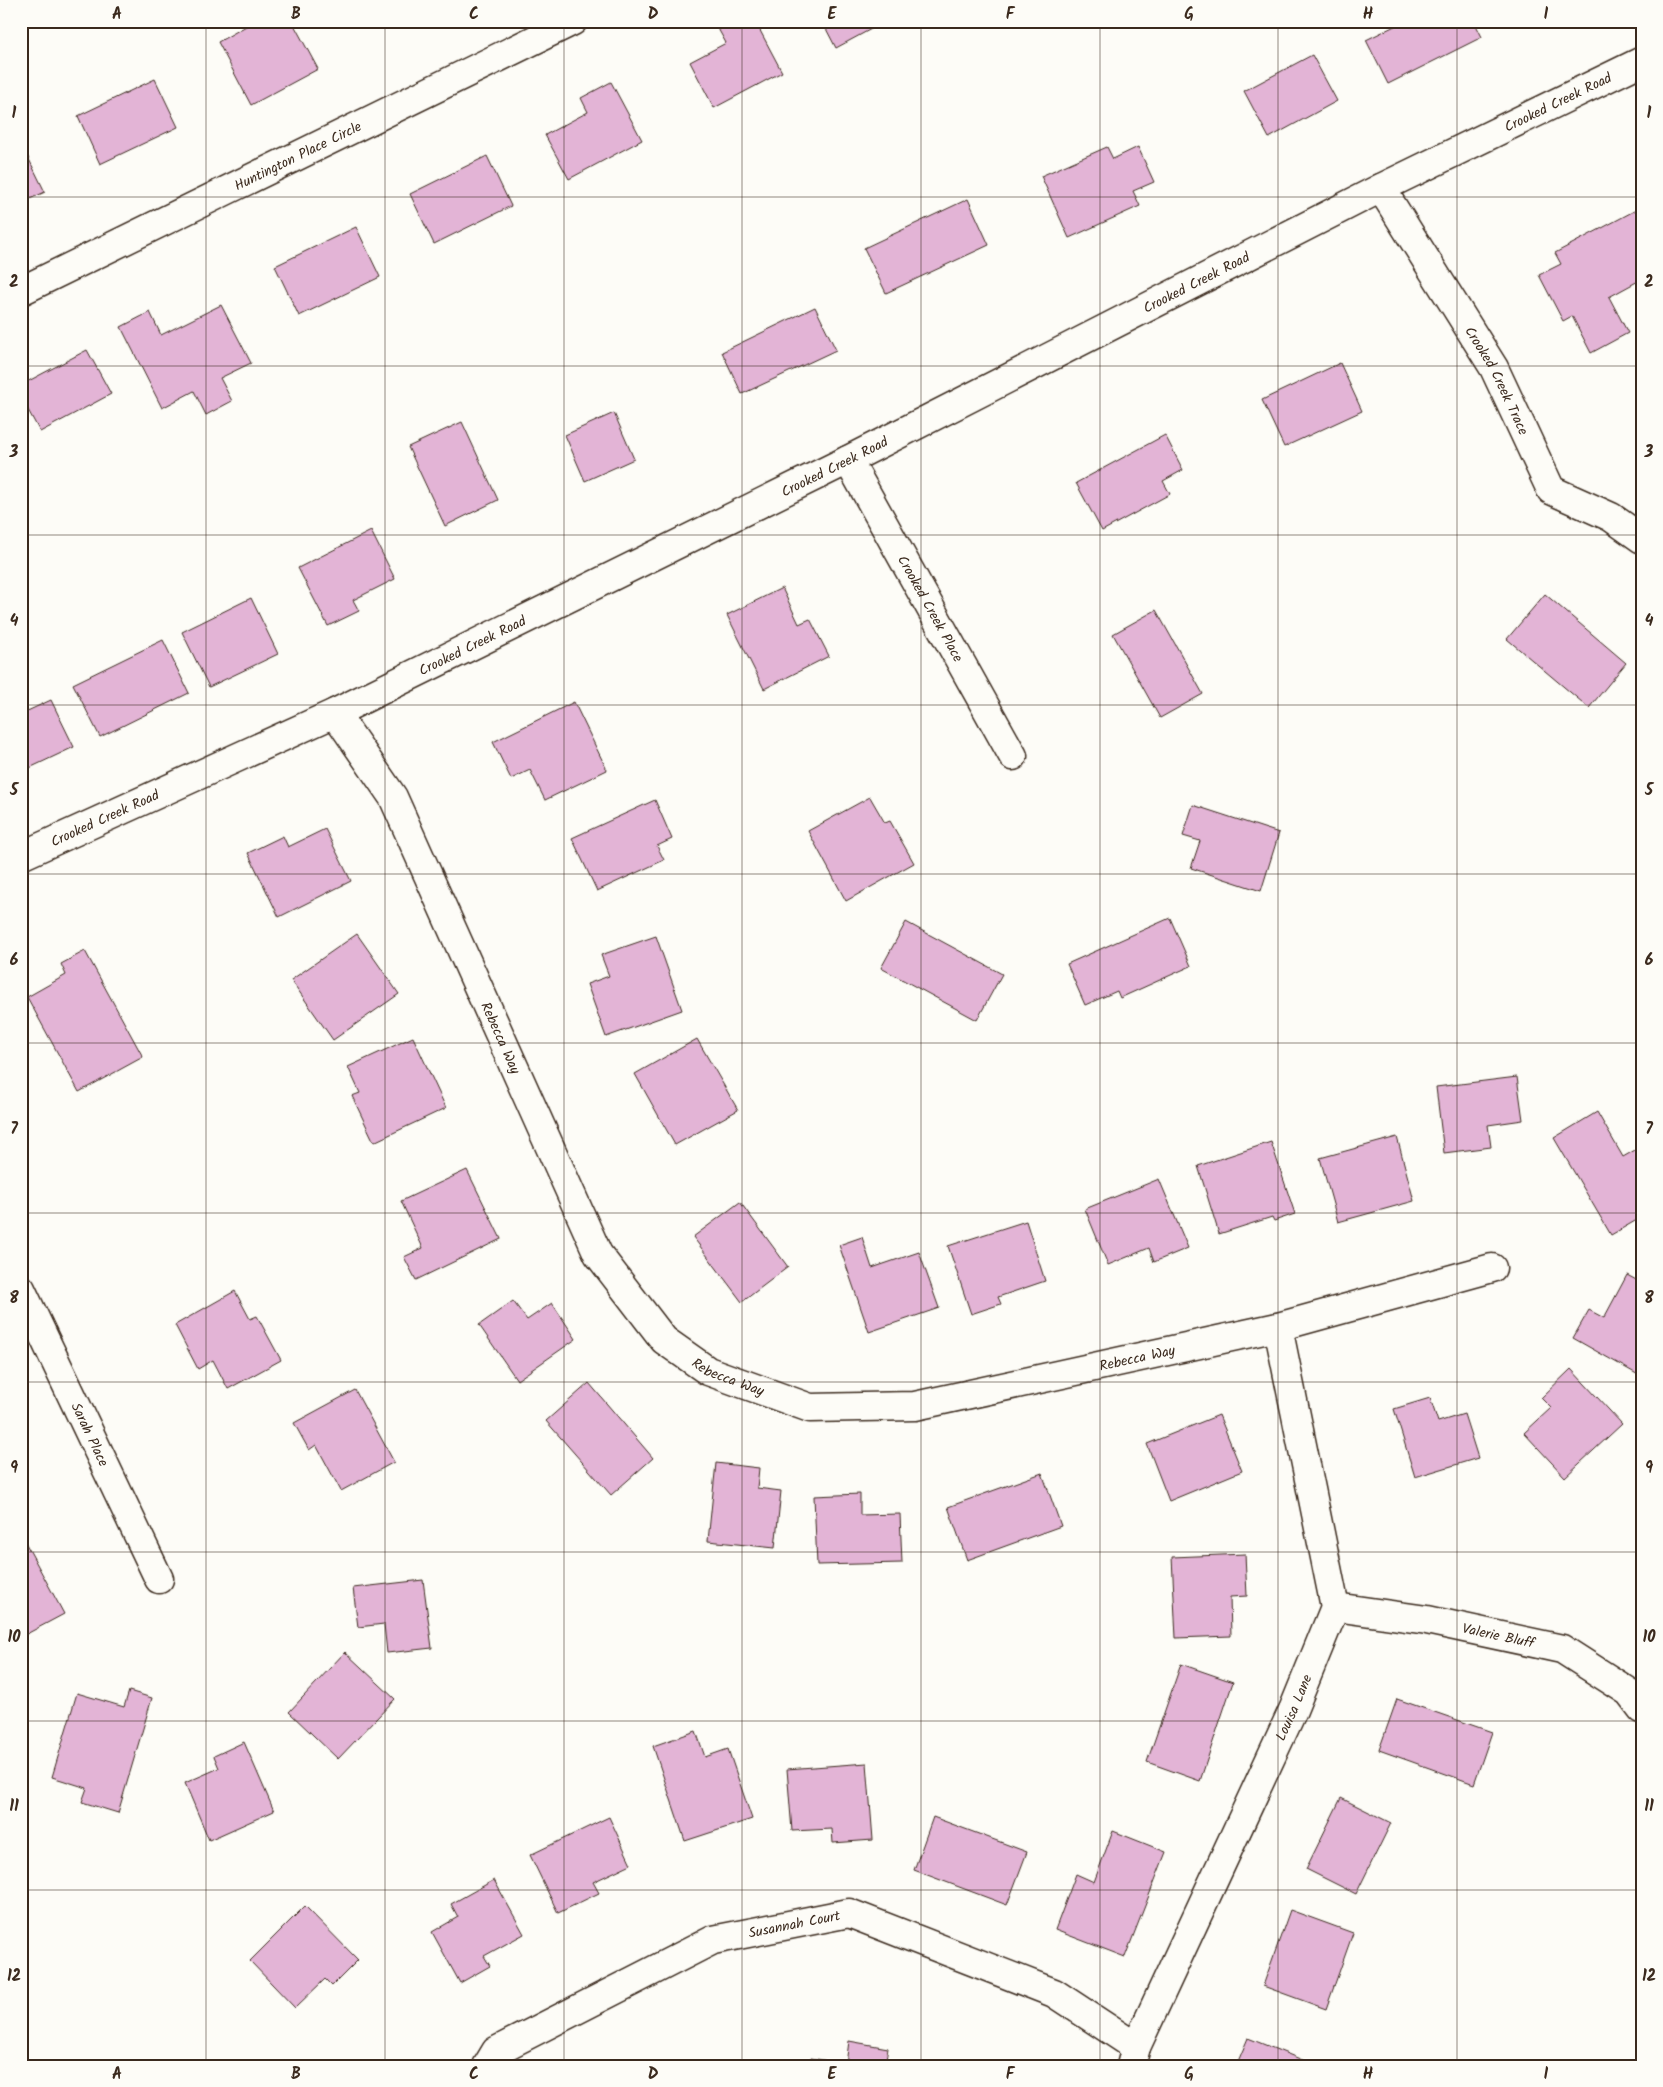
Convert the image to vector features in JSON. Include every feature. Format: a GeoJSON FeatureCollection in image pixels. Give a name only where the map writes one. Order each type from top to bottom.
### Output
{"type":"FeatureCollection","features":[{"type":"Feature","properties":{"kind":"street","name":"Huntington Place Circle"},"geometry":{"type":"LineString","coordinates":[[21,291],[573,21]]}},
{"type":"Feature","properties":{"kind":"street","name":"Crooked Creek Road"},"geometry":{"type":"LineString","coordinates":[[21,856],[335,713],[848,460],[1381,188],[1642,61]]}},
{"type":"Feature","properties":{"kind":"street","name":"Crooked Creek Trace"},"geometry":{"type":"LineString","coordinates":[[1381,188],[1494,368],[1551,490],[1611,517],[1642,539]]}},
{"type":"Feature","properties":{"kind":"street","name":"Crooked Creek Place"},"geometry":{"type":"LineString","coordinates":[[848,460],[1013,756]]}},
{"type":"Feature","properties":{"kind":"street","name":"Rebecca Way"},"geometry":{"type":"LineString","coordinates":[[335,713],[393,797],[598,1254],[664,1340],[708,1371],[810,1408],[915,1406],[1278,1327],[1492,1268]]}},
{"type":"Feature","properties":{"kind":"street","name":"Sarah Place"},"geometry":{"type":"LineString","coordinates":[[21,1289],[159,1579]]}},
{"type":"Feature","properties":{"kind":"street"},"geometry":{"type":"LineString","coordinates":[[1278,1327],[1335,1607]]}},
{"type":"Feature","properties":{"kind":"street","name":"Valerie Bluff"},"geometry":{"type":"LineString","coordinates":[[1335,1607],[1427,1620],[1562,1649],[1629,1692],[1642,1709]]}},
{"type":"Feature","properties":{"kind":"street","name":"Louisa Lane"},"geometry":{"type":"LineString","coordinates":[[1134,2056],[1293,1710],[1335,1607]]}},
{"type":"Feature","properties":{"kind":"street","name":"Susannah Court"},"geometry":{"type":"LineString","coordinates":[[486,2066],[496,2050],[713,1940],[849,1913],[1054,1993],[1134,2056]]}},
{"type":"Feature","properties":{"kind":"building"},"geometry":{"type":"Polygon","coordinates":[[[255,21],[292,21],[318,69],[251,105],[218,42],[255,21]]]}},
{"type":"Feature","properties":{"kind":"building"},"geometry":{"type":"Polygon","coordinates":[[[724,21],[755,21],[782,72],[714,108],[690,62],[726,43],[716,25],[724,21]]]}},
{"type":"Feature","properties":{"kind":"building"},"geometry":{"type":"Polygon","coordinates":[[[822,21],[886,21],[836,48],[822,21]]]}},
{"type":"Feature","properties":{"kind":"building"},"geometry":{"type":"Polygon","coordinates":[[[1405,21],[1474,21],[1482,37],[1388,84],[1366,40],[1405,21]]]}},
{"type":"Feature","properties":{"kind":"building"},"geometry":{"type":"Polygon","coordinates":[[[1312,55],[1337,101],[1269,138],[1244,91],[1312,55]]]}},
{"type":"Feature","properties":{"kind":"building"},"geometry":{"type":"Polygon","coordinates":[[[155,79],[178,127],[100,164],[78,116],[155,79]]]}},
{"type":"Feature","properties":{"kind":"building"},"geometry":{"type":"Polygon","coordinates":[[[611,82],[642,140],[569,179],[545,135],[588,112],[581,98],[611,82]]]}},
{"type":"Feature","properties":{"kind":"building"},"geometry":{"type":"Polygon","coordinates":[[[21,143],[45,192],[21,203],[21,143]]]}},
{"type":"Feature","properties":{"kind":"building"},"geometry":{"type":"Polygon","coordinates":[[[1107,147],[1113,159],[1138,147],[1154,182],[1133,191],[1140,206],[1069,238],[1041,176],[1107,147]]]}},
{"type":"Feature","properties":{"kind":"building"},"geometry":{"type":"Polygon","coordinates":[[[487,156],[511,206],[434,244],[410,194],[487,156]]]}},
{"type":"Feature","properties":{"kind":"building"},"geometry":{"type":"Polygon","coordinates":[[[968,199],[989,245],[886,293],[864,248],[968,199]]]}},
{"type":"Feature","properties":{"kind":"building"},"geometry":{"type":"Polygon","coordinates":[[[1636,210],[1642,221],[1642,279],[1609,297],[1628,333],[1591,353],[1572,316],[1563,321],[1539,275],[1561,264],[1555,253],[1636,210]]]}},
{"type":"Feature","properties":{"kind":"building"},"geometry":{"type":"Polygon","coordinates":[[[356,227],[380,277],[299,316],[275,266],[356,227]]]}},
{"type":"Feature","properties":{"kind":"building"},"geometry":{"type":"Polygon","coordinates":[[[221,305],[251,363],[220,378],[232,401],[206,415],[194,391],[162,408],[121,327],[150,312],[161,335],[221,305]]]}},
{"type":"Feature","properties":{"kind":"building"},"geometry":{"type":"Polygon","coordinates":[[[815,307],[836,350],[742,394],[722,352],[815,307]]]}},
{"type":"Feature","properties":{"kind":"building"},"geometry":{"type":"Polygon","coordinates":[[[87,350],[111,394],[40,432],[21,397],[21,385],[87,350]]]}},
{"type":"Feature","properties":{"kind":"building"},"geometry":{"type":"Polygon","coordinates":[[[1340,363],[1362,411],[1284,447],[1262,400],[1340,363]]]}},
{"type":"Feature","properties":{"kind":"building"},"geometry":{"type":"Polygon","coordinates":[[[614,413],[634,459],[585,481],[565,435],[614,413]]]}},
{"type":"Feature","properties":{"kind":"building"},"geometry":{"type":"Polygon","coordinates":[[[462,422],[498,500],[445,526],[408,447],[462,422]]]}},
{"type":"Feature","properties":{"kind":"building"},"geometry":{"type":"Polygon","coordinates":[[[1165,435],[1183,470],[1163,481],[1170,494],[1102,531],[1076,483],[1165,435]]]}},
{"type":"Feature","properties":{"kind":"building"},"geometry":{"type":"Polygon","coordinates":[[[371,531],[395,579],[353,600],[359,611],[328,626],[298,568],[371,531]]]}},
{"type":"Feature","properties":{"kind":"building"},"geometry":{"type":"Polygon","coordinates":[[[782,588],[799,624],[810,619],[829,656],[764,689],[727,615],[782,588]]]}},
{"type":"Feature","properties":{"kind":"building"},"geometry":{"type":"Polygon","coordinates":[[[1545,594],[1626,663],[1589,708],[1507,639],[1545,594]]]}},
{"type":"Feature","properties":{"kind":"building"},"geometry":{"type":"Polygon","coordinates":[[[251,598],[278,654],[209,687],[182,632],[251,598]]]}},
{"type":"Feature","properties":{"kind":"building"},"geometry":{"type":"Polygon","coordinates":[[[1156,610],[1203,694],[1160,718],[1113,634],[1156,610]]]}},
{"type":"Feature","properties":{"kind":"building"},"geometry":{"type":"Polygon","coordinates":[[[163,640],[189,693],[100,737],[73,684],[163,640]]]}},
{"type":"Feature","properties":{"kind":"building"},"geometry":{"type":"Polygon","coordinates":[[[51,700],[74,747],[21,772],[21,714],[51,700]]]}},
{"type":"Feature","properties":{"kind":"building"},"geometry":{"type":"Polygon","coordinates":[[[574,702],[607,770],[545,800],[530,770],[511,779],[493,742],[574,702]]]}},
{"type":"Feature","properties":{"kind":"building"},"geometry":{"type":"Polygon","coordinates":[[[870,797],[885,823],[890,821],[914,863],[846,901],[808,831],[870,797]]]}},
{"type":"Feature","properties":{"kind":"building"},"geometry":{"type":"Polygon","coordinates":[[[655,800],[672,839],[657,846],[664,860],[597,891],[572,838],[655,800]]]}},
{"type":"Feature","properties":{"kind":"building"},"geometry":{"type":"Polygon","coordinates":[[[1193,805],[1279,833],[1261,891],[1191,868],[1200,841],[1183,836],[1193,805]]]}},
{"type":"Feature","properties":{"kind":"building"},"geometry":{"type":"Polygon","coordinates":[[[325,829],[351,881],[279,917],[248,853],[283,836],[288,847],[325,829]]]}},
{"type":"Feature","properties":{"kind":"building"},"geometry":{"type":"Polygon","coordinates":[[[1170,918],[1191,966],[1120,998],[1117,991],[1085,1005],[1067,964],[1170,918]]]}},
{"type":"Feature","properties":{"kind":"building"},"geometry":{"type":"Polygon","coordinates":[[[906,922],[1002,974],[977,1020],[881,968],[906,922]]]}},
{"type":"Feature","properties":{"kind":"building"},"geometry":{"type":"Polygon","coordinates":[[[357,934],[399,994],[333,1040],[291,980],[357,934]]]}},
{"type":"Feature","properties":{"kind":"building"},"geometry":{"type":"Polygon","coordinates":[[[656,936],[682,1010],[606,1037],[587,984],[609,976],[601,955],[656,936]]]}},
{"type":"Feature","properties":{"kind":"building"},"geometry":{"type":"Polygon","coordinates":[[[85,951],[143,1057],[79,1092],[27,997],[66,975],[61,964],[85,951]]]}},
{"type":"Feature","properties":{"kind":"building"},"geometry":{"type":"Polygon","coordinates":[[[413,1037],[446,1108],[374,1142],[352,1096],[360,1093],[348,1067],[413,1037]]]}},
{"type":"Feature","properties":{"kind":"building"},"geometry":{"type":"Polygon","coordinates":[[[697,1039],[738,1110],[675,1145],[635,1074],[697,1039]]]}},
{"type":"Feature","properties":{"kind":"building"},"geometry":{"type":"Polygon","coordinates":[[[1517,1077],[1523,1120],[1488,1125],[1491,1147],[1444,1153],[1436,1087],[1517,1077]]]}},
{"type":"Feature","properties":{"kind":"building"},"geometry":{"type":"Polygon","coordinates":[[[1597,1112],[1623,1157],[1642,1146],[1642,1217],[1611,1235],[1554,1138],[1597,1112]]]}},
{"type":"Feature","properties":{"kind":"building"},"geometry":{"type":"Polygon","coordinates":[[[1397,1137],[1414,1201],[1338,1222],[1320,1158],[1397,1137]]]}},
{"type":"Feature","properties":{"kind":"building"},"geometry":{"type":"Polygon","coordinates":[[[1271,1142],[1295,1214],[1274,1221],[1272,1217],[1219,1234],[1198,1166],[1271,1142]]]}},
{"type":"Feature","properties":{"kind":"building"},"geometry":{"type":"Polygon","coordinates":[[[467,1170],[501,1239],[416,1280],[404,1257],[423,1248],[401,1201],[467,1170]]]}},
{"type":"Feature","properties":{"kind":"building"},"geometry":{"type":"Polygon","coordinates":[[[1159,1179],[1188,1248],[1154,1262],[1149,1248],[1108,1265],[1085,1209],[1159,1179]]]}},
{"type":"Feature","properties":{"kind":"building"},"geometry":{"type":"Polygon","coordinates":[[[740,1202],[788,1267],[742,1302],[693,1237],[740,1202]]]}},
{"type":"Feature","properties":{"kind":"building"},"geometry":{"type":"Polygon","coordinates":[[[1026,1221],[1045,1281],[998,1297],[1001,1304],[971,1314],[948,1246],[1026,1221]]]}},
{"type":"Feature","properties":{"kind":"building"},"geometry":{"type":"Polygon","coordinates":[[[862,1237],[872,1268],[919,1252],[939,1308],[869,1332],[839,1245],[862,1237]]]}},
{"type":"Feature","properties":{"kind":"building"},"geometry":{"type":"Polygon","coordinates":[[[1627,1275],[1642,1283],[1642,1377],[1573,1338],[1589,1310],[1604,1318],[1627,1275]]]}},
{"type":"Feature","properties":{"kind":"building"},"geometry":{"type":"Polygon","coordinates":[[[235,1291],[250,1319],[257,1316],[281,1360],[228,1389],[213,1360],[198,1369],[175,1325],[235,1291]]]}},
{"type":"Feature","properties":{"kind":"building"},"geometry":{"type":"Polygon","coordinates":[[[513,1301],[527,1320],[552,1303],[576,1339],[517,1380],[479,1325],[513,1301]]]}},
{"type":"Feature","properties":{"kind":"building"},"geometry":{"type":"Polygon","coordinates":[[[1571,1369],[1622,1424],[1565,1477],[1524,1433],[1551,1408],[1541,1398],[1571,1369]]]}},
{"type":"Feature","properties":{"kind":"building"},"geometry":{"type":"Polygon","coordinates":[[[589,1383],[653,1458],[611,1495],[546,1421],[589,1383]]]}},
{"type":"Feature","properties":{"kind":"building"},"geometry":{"type":"Polygon","coordinates":[[[355,1390],[394,1462],[341,1491],[316,1445],[309,1450],[294,1423],[355,1390]]]}},
{"type":"Feature","properties":{"kind":"building"},"geometry":{"type":"Polygon","coordinates":[[[1430,1398],[1438,1422],[1464,1414],[1478,1458],[1415,1477],[1394,1409],[1430,1398]]]}},
{"type":"Feature","properties":{"kind":"building"},"geometry":{"type":"Polygon","coordinates":[[[1219,1415],[1242,1471],[1169,1501],[1147,1444],[1219,1415]]]}},
{"type":"Feature","properties":{"kind":"building"},"geometry":{"type":"Polygon","coordinates":[[[716,1463],[759,1468],[757,1488],[781,1491],[775,1548],[708,1541],[716,1463]]]}},
{"type":"Feature","properties":{"kind":"building"},"geometry":{"type":"Polygon","coordinates":[[[1042,1473],[1061,1526],[967,1560],[948,1507],[1042,1473]]]}},
{"type":"Feature","properties":{"kind":"building"},"geometry":{"type":"Polygon","coordinates":[[[860,1494],[860,1515],[900,1514],[902,1563],[817,1565],[814,1496],[860,1494]]]}},
{"type":"Feature","properties":{"kind":"building"},"geometry":{"type":"Polygon","coordinates":[[[25,1542],[64,1614],[21,1637],[21,1544],[25,1542]]]}},
{"type":"Feature","properties":{"kind":"building"},"geometry":{"type":"Polygon","coordinates":[[[1245,1554],[1247,1596],[1230,1597],[1231,1636],[1176,1638],[1172,1557],[1245,1554]]]}},
{"type":"Feature","properties":{"kind":"building"},"geometry":{"type":"Polygon","coordinates":[[[423,1580],[432,1648],[387,1653],[384,1624],[358,1627],[353,1588],[423,1580]]]}},
{"type":"Feature","properties":{"kind":"building"},"geometry":{"type":"Polygon","coordinates":[[[345,1652],[395,1699],[338,1759],[289,1712],[345,1652]]]}},
{"type":"Feature","properties":{"kind":"building"},"geometry":{"type":"Polygon","coordinates":[[[1181,1664],[1233,1682],[1200,1781],[1147,1762],[1181,1664]]]}},
{"type":"Feature","properties":{"kind":"building"},"geometry":{"type":"Polygon","coordinates":[[[129,1691],[152,1698],[118,1813],[82,1802],[87,1788],[52,1777],[77,1693],[124,1707],[129,1691]]]}},
{"type":"Feature","properties":{"kind":"building"},"geometry":{"type":"Polygon","coordinates":[[[1397,1699],[1492,1732],[1474,1784],[1379,1750],[1397,1699]]]}},
{"type":"Feature","properties":{"kind":"building"},"geometry":{"type":"Polygon","coordinates":[[[696,1731],[705,1757],[728,1749],[752,1819],[685,1841],[653,1746],[696,1731]]]}},
{"type":"Feature","properties":{"kind":"building"},"geometry":{"type":"Polygon","coordinates":[[[244,1742],[274,1811],[209,1840],[185,1783],[219,1768],[214,1756],[244,1742]]]}},
{"type":"Feature","properties":{"kind":"building"},"geometry":{"type":"Polygon","coordinates":[[[867,1763],[873,1840],[833,1843],[832,1829],[792,1831],[787,1769],[867,1763]]]}},
{"type":"Feature","properties":{"kind":"building"},"geometry":{"type":"Polygon","coordinates":[[[1341,1798],[1391,1823],[1356,1894],[1306,1869],[1341,1798]]]}},
{"type":"Feature","properties":{"kind":"building"},"geometry":{"type":"Polygon","coordinates":[[[609,1817],[631,1864],[593,1882],[599,1893],[558,1913],[530,1855],[609,1817]]]}},
{"type":"Feature","properties":{"kind":"building"},"geometry":{"type":"Polygon","coordinates":[[[933,1817],[1027,1852],[1007,1905],[914,1870],[933,1817]]]}},
{"type":"Feature","properties":{"kind":"building"},"geometry":{"type":"Polygon","coordinates":[[[1113,1831],[1166,1852],[1125,1957],[1055,1930],[1076,1874],[1094,1882],[1113,1831]]]}},
{"type":"Feature","properties":{"kind":"building"},"geometry":{"type":"Polygon","coordinates":[[[494,1880],[524,1934],[484,1956],[490,1966],[460,1983],[432,1932],[458,1917],[451,1904],[494,1880]]]}},
{"type":"Feature","properties":{"kind":"building"},"geometry":{"type":"Polygon","coordinates":[[[305,1906],[358,1960],[332,1986],[325,1979],[295,2008],[250,1961],[305,1906]]]}},
{"type":"Feature","properties":{"kind":"building"},"geometry":{"type":"Polygon","coordinates":[[[1290,1910],[1353,1933],[1326,2009],[1263,1986],[1290,1910]]]}},
{"type":"Feature","properties":{"kind":"building"},"geometry":{"type":"Polygon","coordinates":[[[1248,2038],[1310,2063],[1309,2066],[1236,2066],[1248,2038]]]}},
{"type":"Feature","properties":{"kind":"building"},"geometry":{"type":"Polygon","coordinates":[[[849,2041],[888,2048],[885,2066],[810,2066],[811,2058],[846,2064],[849,2041]]]}}]}
